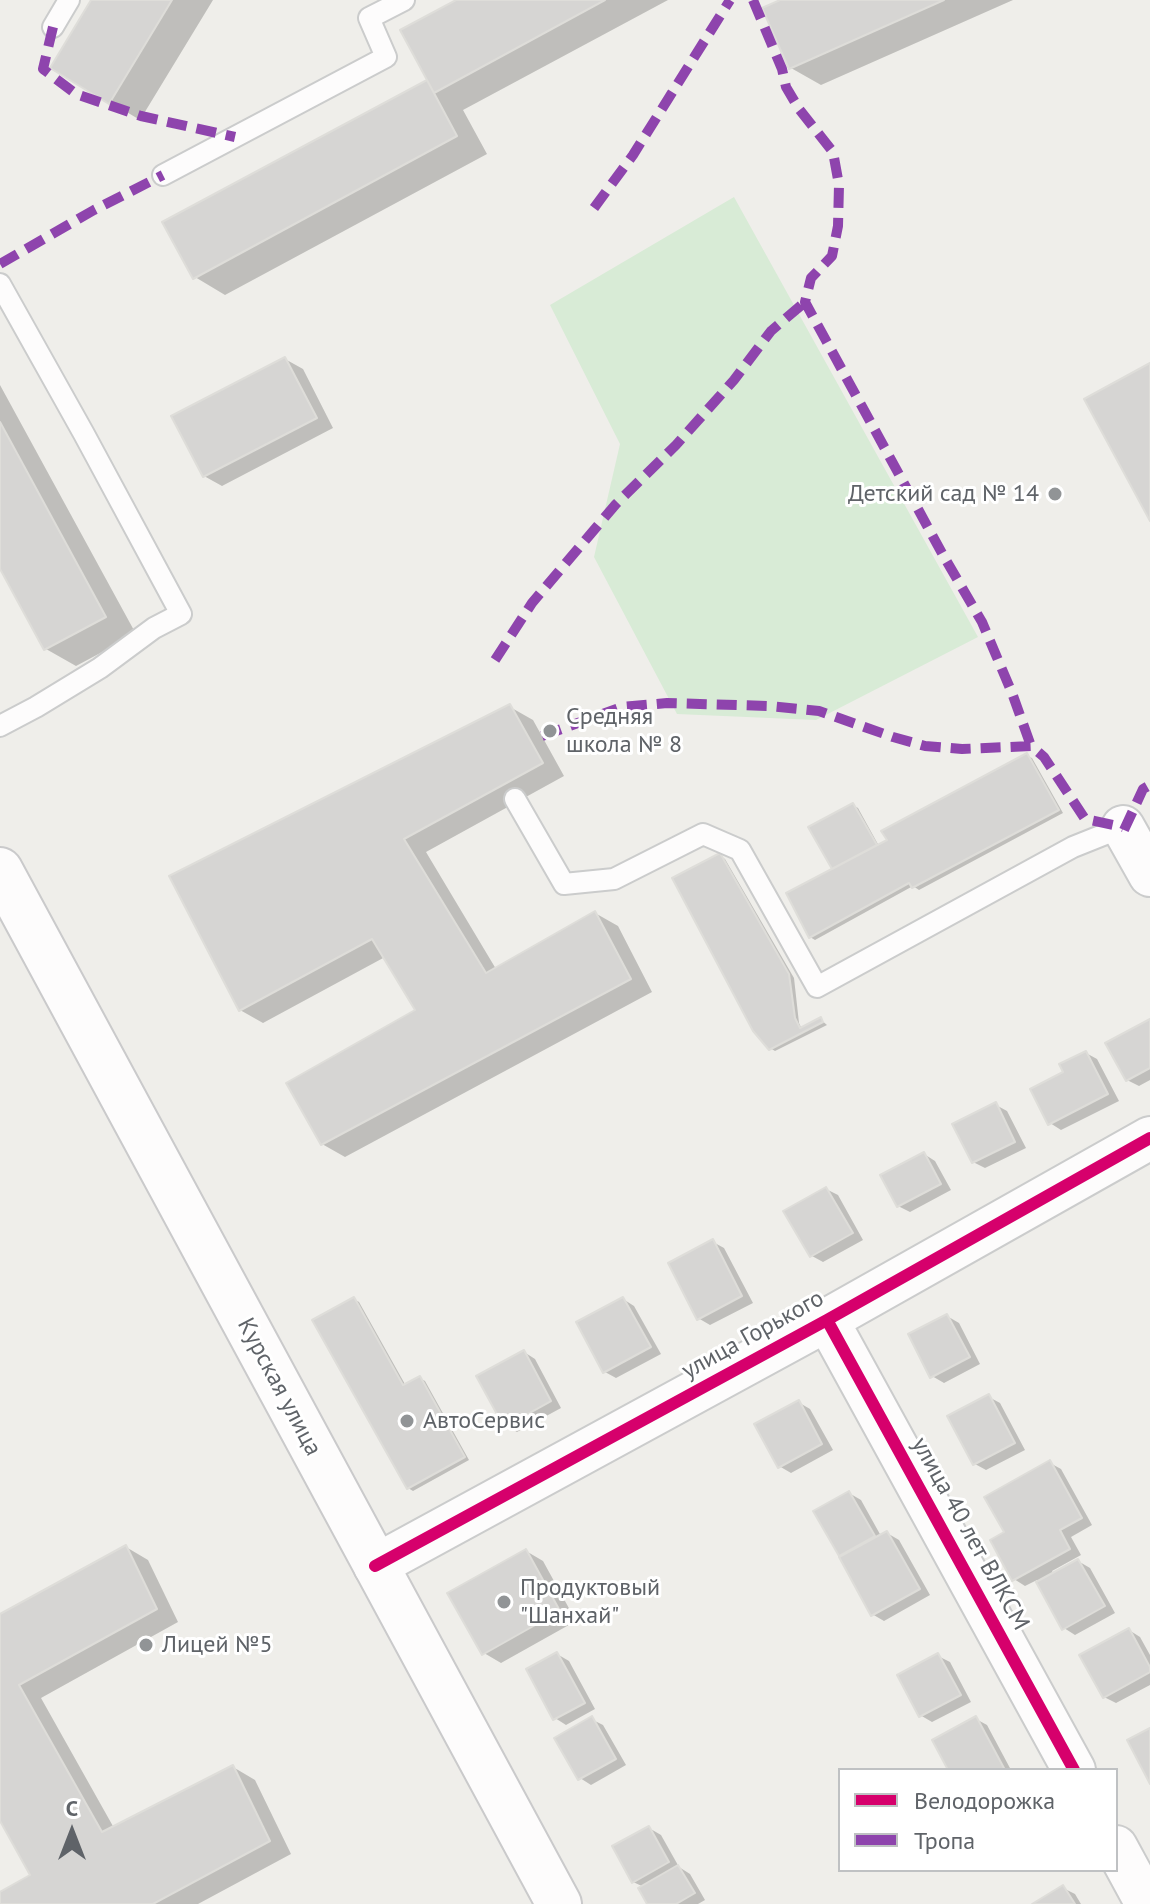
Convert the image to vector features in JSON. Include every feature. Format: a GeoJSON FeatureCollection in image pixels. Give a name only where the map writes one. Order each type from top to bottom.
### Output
{"type":"FeatureCollection","features":[{"type":"Feature","properties":{"kind":"main road","name":"Курская улица"},"geometry":{"type":"LineString","coordinates":[[0,870],[559,1904]]}},
{"type":"Feature","properties":{"kind":"street"},"geometry":{"type":"LineString","coordinates":[[1123,827],[1150,875]]}},
{"type":"Feature","properties":{"kind":"street","name":"улица Горького"},"geometry":{"type":"LineString","coordinates":[[375,1566],[827,1320],[1150,1138]]}},
{"type":"Feature","properties":{"kind":"street","name":"улица 40 лет ВЛКСМ"},"geometry":{"type":"LineString","coordinates":[[827,1320],[1073,1768]]}},
{"type":"Feature","properties":{"kind":"street"},"geometry":{"type":"LineString","coordinates":[[1118,1851],[1147,1904]]}},
{"type":"Feature","properties":{"kind":"lane"},"geometry":{"type":"LineString","coordinates":[[53,27],[69,0]]}},
{"type":"Feature","properties":{"kind":"lane"},"geometry":{"type":"LineString","coordinates":[[163,175],[386,57],[369,18],[404,0]]}},
{"type":"Feature","properties":{"kind":"lane"},"geometry":{"type":"LineString","coordinates":[[0,284],[181,614],[154,628],[100,668],[0,726]]}},
{"type":"Feature","properties":{"kind":"lane"},"geometry":{"type":"LineString","coordinates":[[515,799],[564,884],[614,879],[703,834],[740,850],[817,987],[1073,847],[1123,827]]}},
{"type":"Feature","properties":{"kind":"green space"},"geometry":{"type":"Polygon","coordinates":[[[734,197],[978,637],[816,720],[677,714],[594,557],[620,444],[550,305],[734,197]]]}},
{"type":"Feature","properties":{"kind":"building"},"geometry":{"type":"Polygon","coordinates":[[[91,0],[172,0],[109,104],[50,68],[91,0]]]}},
{"type":"Feature","properties":{"kind":"building"},"geometry":{"type":"Polygon","coordinates":[[[456,0],[605,0],[434,93],[400,30],[456,0]]]}},
{"type":"Feature","properties":{"kind":"building"},"geometry":{"type":"Polygon","coordinates":[[[780,0],[944,0],[789,69],[762,8],[780,0]]]}},
{"type":"Feature","properties":{"kind":"building"},"geometry":{"type":"Polygon","coordinates":[[[427,80],[457,136],[193,279],[162,222],[427,80]]]}},
{"type":"Feature","properties":{"kind":"building"},"geometry":{"type":"Polygon","coordinates":[[[285,357],[317,418],[203,477],[171,416],[285,357]]]}},
{"type":"Feature","properties":{"kind":"building"},"geometry":{"type":"Polygon","coordinates":[[[1150,363],[1150,521],[1084,399],[1150,363]]]}},
{"type":"Feature","properties":{"kind":"building"},"geometry":{"type":"Polygon","coordinates":[[[0,422],[106,617],[44,650],[0,569],[0,422]]]}},
{"type":"Feature","properties":{"kind":"building"},"geometry":{"type":"Polygon","coordinates":[[[510,704],[543,763],[404,839],[486,973],[595,911],[631,979],[321,1145],[286,1083],[415,1010],[372,939],[239,1011],[169,876],[510,704]]]}},
{"type":"Feature","properties":{"kind":"building"},"geometry":{"type":"Polygon","coordinates":[[[1027,753],[1059,810],[912,888],[909,883],[809,938],[786,893],[887,840],[881,831],[1027,753]]]}},
{"type":"Feature","properties":{"kind":"building"},"geometry":{"type":"Polygon","coordinates":[[[853,803],[877,845],[832,869],[808,827],[853,803]]]}},
{"type":"Feature","properties":{"kind":"building"},"geometry":{"type":"Polygon","coordinates":[[[720,853],[789,974],[795,1018],[800,1028],[821,1017],[823,1022],[769,1050],[753,1031],[672,878],[720,853]]]}},
{"type":"Feature","properties":{"kind":"building"},"geometry":{"type":"Polygon","coordinates":[[[1150,1019],[1150,1068],[1126,1081],[1105,1043],[1150,1019]]]}},
{"type":"Feature","properties":{"kind":"building"},"geometry":{"type":"Polygon","coordinates":[[[1086,1051],[1108,1094],[1048,1125],[1030,1089],[1063,1072],[1059,1064],[1086,1051]]]}},
{"type":"Feature","properties":{"kind":"building"},"geometry":{"type":"Polygon","coordinates":[[[996,1102],[1015,1142],[972,1163],[952,1124],[996,1102]]]}},
{"type":"Feature","properties":{"kind":"building"},"geometry":{"type":"Polygon","coordinates":[[[924,1152],[941,1184],[897,1207],[880,1175],[924,1152]]]}},
{"type":"Feature","properties":{"kind":"building"},"geometry":{"type":"Polygon","coordinates":[[[826,1187],[853,1233],[810,1257],[783,1211],[826,1187]]]}},
{"type":"Feature","properties":{"kind":"building"},"geometry":{"type":"Polygon","coordinates":[[[713,1239],[742,1296],[697,1320],[668,1263],[713,1239]]]}},
{"type":"Feature","properties":{"kind":"building","name":"АвтоСервис"},"geometry":{"type":"Polygon","coordinates":[[[354,1297],[403,1385],[420,1376],[465,1457],[407,1489],[312,1320],[354,1297]]]}},
{"type":"Feature","properties":{"kind":"building"},"geometry":{"type":"Polygon","coordinates":[[[623,1297],[651,1347],[603,1373],[576,1322],[623,1297]]]}},
{"type":"Feature","properties":{"kind":"building"},"geometry":{"type":"Polygon","coordinates":[[[947,1314],[970,1357],[930,1378],[908,1334],[947,1314]]]}},
{"type":"Feature","properties":{"kind":"building"},"geometry":{"type":"Polygon","coordinates":[[[524,1350],[551,1401],[504,1427],[476,1376],[524,1350]]]}},
{"type":"Feature","properties":{"kind":"building"},"geometry":{"type":"Polygon","coordinates":[[[989,1394],[1015,1443],[973,1465],[947,1416],[989,1394]]]}},
{"type":"Feature","properties":{"kind":"building"},"geometry":{"type":"Polygon","coordinates":[[[799,1400],[822,1444],[778,1468],[754,1424],[799,1400]]]}},
{"type":"Feature","properties":{"kind":"building"},"geometry":{"type":"Polygon","coordinates":[[[1050,1460],[1082,1518],[1060,1530],[1070,1549],[1012,1581],[990,1540],[1004,1532],[984,1497],[1050,1460]]]}},
{"type":"Feature","properties":{"kind":"building"},"geometry":{"type":"Polygon","coordinates":[[[849,1491],[875,1536],[839,1556],[813,1511],[849,1491]]]}},
{"type":"Feature","properties":{"kind":"building"},"geometry":{"type":"Polygon","coordinates":[[[887,1531],[920,1589],[871,1616],[839,1557],[887,1531]]]}},
{"type":"Feature","properties":{"kind":"building"},"geometry":{"type":"Polygon","coordinates":[[[126,1545],[157,1609],[19,1685],[102,1832],[233,1765],[270,1841],[153,1904],[0,1904],[0,1892],[30,1875],[0,1821],[0,1614],[126,1545]]]}},
{"type":"Feature","properties":{"kind":"building","name":"Продуктовый \"Шанхай\""},"geometry":{"type":"Polygon","coordinates":[[[526,1549],[560,1611],[482,1655],[447,1593],[526,1549]]]}},
{"type":"Feature","properties":{"kind":"building"},"geometry":{"type":"Polygon","coordinates":[[[1078,1559],[1105,1606],[1062,1630],[1036,1582],[1078,1559]]]}},
{"type":"Feature","properties":{"kind":"building"},"geometry":{"type":"Polygon","coordinates":[[[1129,1628],[1150,1672],[1103,1698],[1079,1655],[1129,1628]]]}},
{"type":"Feature","properties":{"kind":"building"},"geometry":{"type":"Polygon","coordinates":[[[557,1652],[585,1703],[553,1720],[526,1669],[557,1652]]]}},
{"type":"Feature","properties":{"kind":"building"},"geometry":{"type":"Polygon","coordinates":[[[938,1653],[961,1695],[919,1717],[897,1675],[938,1653]]]}},
{"type":"Feature","properties":{"kind":"building"},"geometry":{"type":"Polygon","coordinates":[[[592,1716],[616,1759],[578,1780],[554,1738],[592,1716]]]}},
{"type":"Feature","properties":{"kind":"building"},"geometry":{"type":"Polygon","coordinates":[[[976,1716],[1004,1768],[947,1768],[932,1740],[976,1716]]]}},
{"type":"Feature","properties":{"kind":"building"},"geometry":{"type":"Polygon","coordinates":[[[1150,1728],[1150,1784],[1127,1740],[1150,1728]]]}},
{"type":"Feature","properties":{"kind":"building"},"geometry":{"type":"Polygon","coordinates":[[[649,1826],[669,1862],[632,1883],[612,1846],[649,1826]]]}},
{"type":"Feature","properties":{"kind":"building"},"geometry":{"type":"Polygon","coordinates":[[[678,1865],[695,1893],[676,1904],[647,1904],[638,1888],[678,1865]]]}},
{"type":"Feature","properties":{"kind":"building"},"geometry":{"type":"Polygon","coordinates":[[[1063,1885],[1075,1904],[1032,1904],[1063,1885]]]}},
{"type":"Feature","properties":{"kind":"marked path"},"geometry":{"type":"LineString","coordinates":[[594,208],[633,155],[730,0]]}},
{"type":"Feature","properties":{"kind":"marked path"},"geometry":{"type":"LineString","coordinates":[[753,0],[782,69],[786,87],[833,152],[839,185],[838,226],[832,256],[811,278],[805,302],[982,622],[1031,746]]}},
{"type":"Feature","properties":{"kind":"marked path"},"geometry":{"type":"LineString","coordinates":[[53,27],[43,69],[76,94],[141,116],[235,137]]}},
{"type":"Feature","properties":{"kind":"marked path"},"geometry":{"type":"LineString","coordinates":[[0,264],[163,175]]}},
{"type":"Feature","properties":{"kind":"marked path"},"geometry":{"type":"LineString","coordinates":[[495,660],[532,603],[616,504],[676,445],[734,380],[771,331],[805,302]]}},
{"type":"Feature","properties":{"kind":"marked path"},"geometry":{"type":"LineString","coordinates":[[542,736],[622,707],[667,703],[819,711],[925,746],[962,749],[1031,746],[1044,757],[1085,819],[1123,827]]}},
{"type":"Feature","properties":{"kind":"marked path"},"geometry":{"type":"LineString","coordinates":[[1124,830],[1143,789],[1150,785]]}},
{"type":"Feature","properties":{"kind":"cycle path"},"geometry":{"type":"LineString","coordinates":[[375,1566],[827,1320],[1150,1138]]}},
{"type":"Feature","properties":{"kind":"cycle path"},"geometry":{"type":"LineString","coordinates":[[827,1320],[1073,1768]]}},
{"type":"Feature","properties":{"kind":"place","name":"Детский сад № 14"},"geometry":{"type":"Point","coordinates":[1055,494]}},
{"type":"Feature","properties":{"kind":"place","name":"Cредняя школа № 8"},"geometry":{"type":"Point","coordinates":[550,731]}},
{"type":"Feature","properties":{"kind":"place","name":"АвтоСервис"},"geometry":{"type":"Point","coordinates":[407,1421]}},
{"type":"Feature","properties":{"kind":"place","name":"Продуктовый \"Шанхай\""},"geometry":{"type":"Point","coordinates":[504,1602]}},
{"type":"Feature","properties":{"kind":"place","name":"Лицей №5"},"geometry":{"type":"Point","coordinates":[146,1645]}}]}
